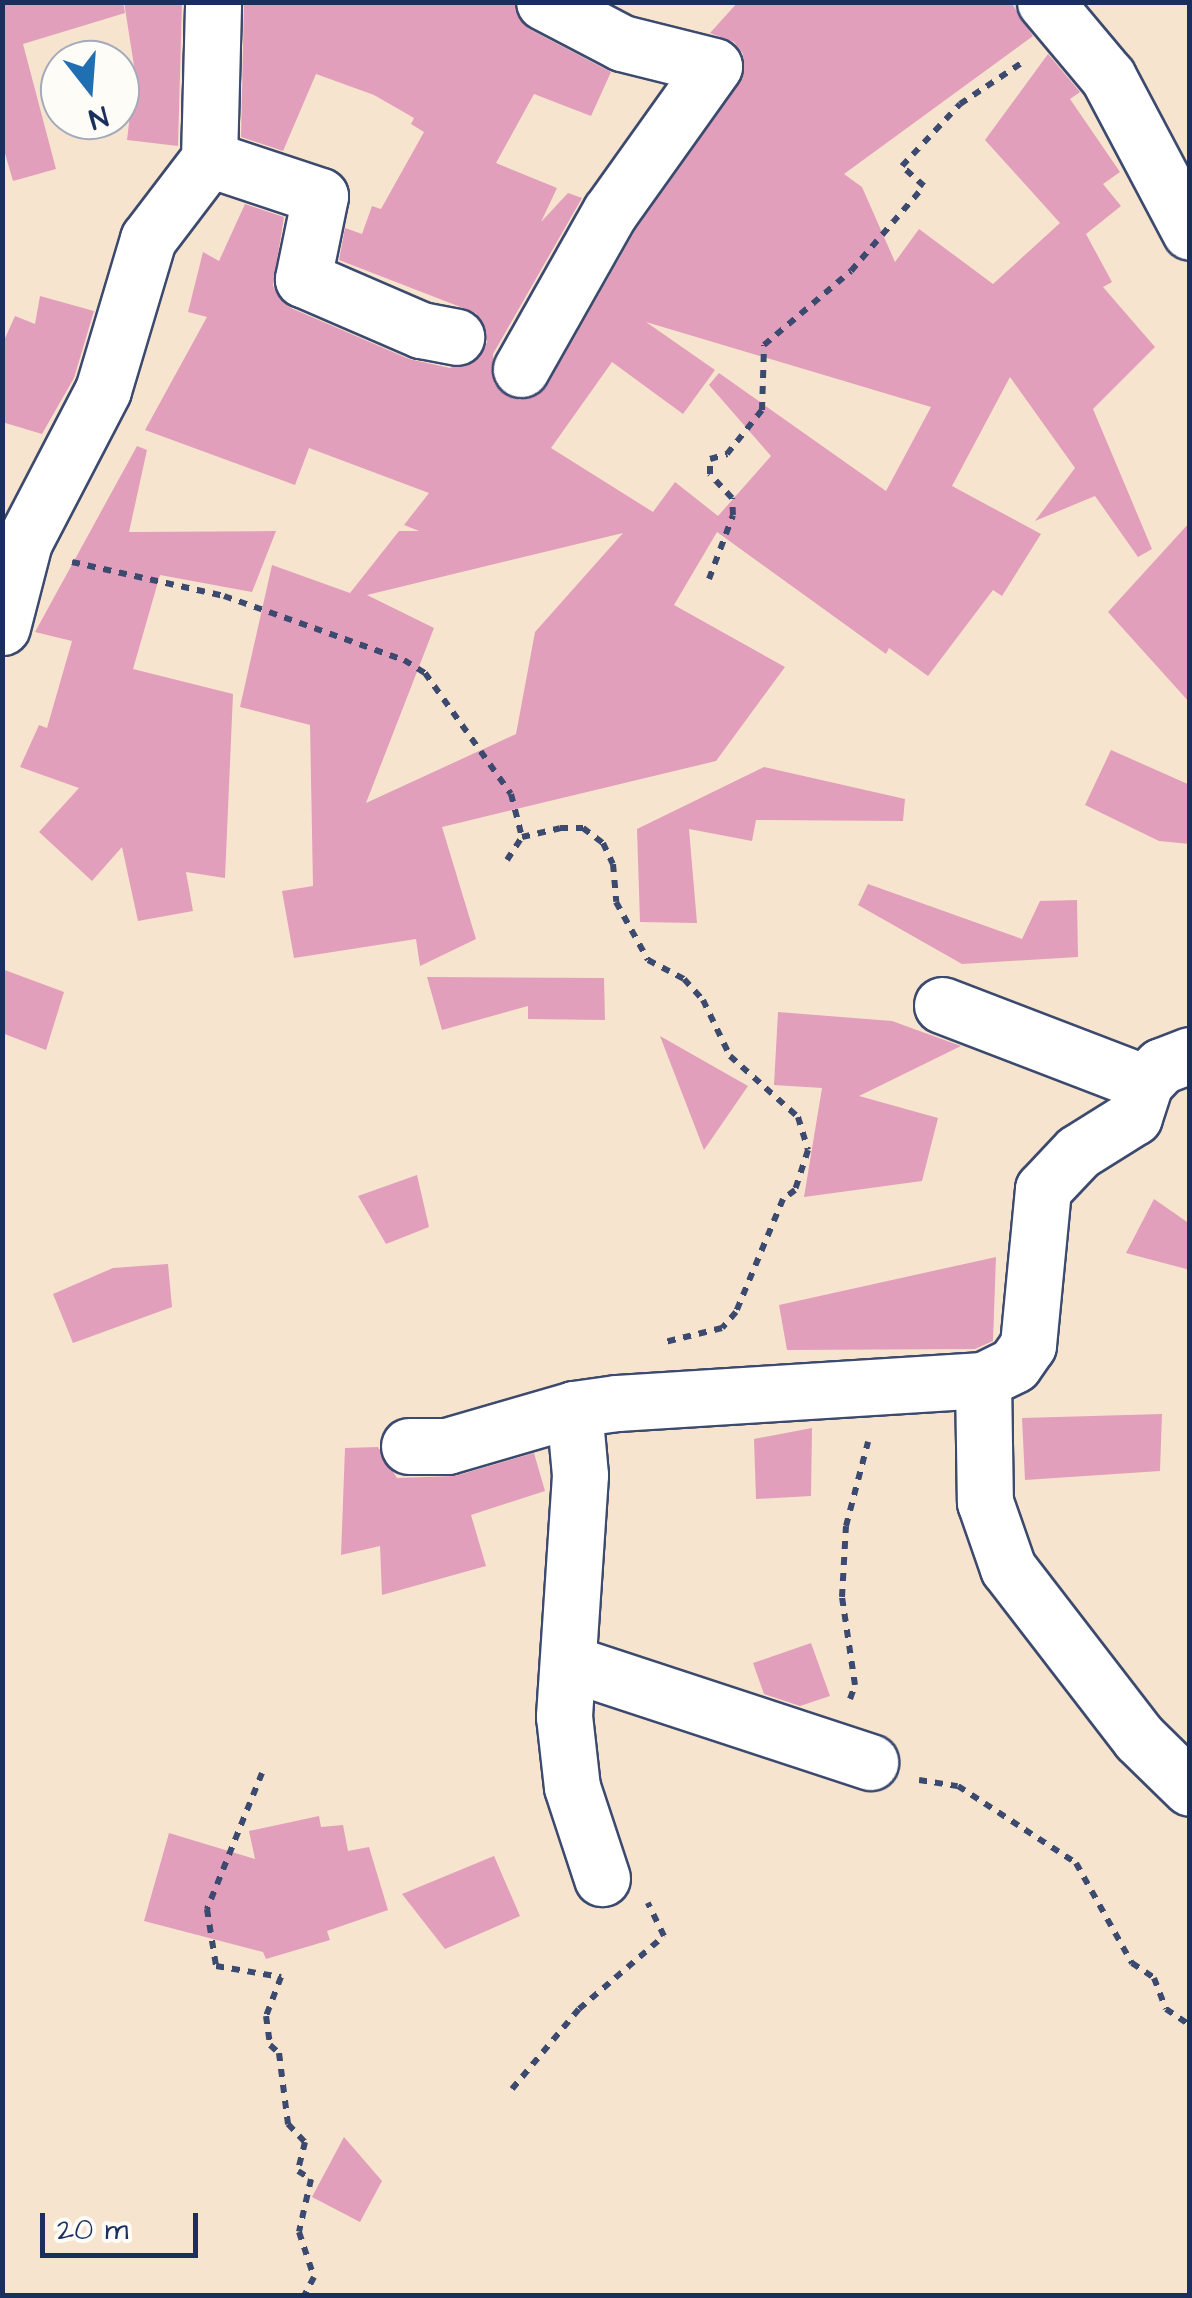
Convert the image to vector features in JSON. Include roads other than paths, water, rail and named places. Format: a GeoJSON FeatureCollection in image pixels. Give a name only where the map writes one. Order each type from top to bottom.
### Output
{"type":"FeatureCollection","features":[{"type":"Feature","properties":{"kind":"street"},"geometry":{"type":"LineString","coordinates":[[2,627],[22,548],[103,390],[148,240],[209,160],[213,2]]}},
{"type":"Feature","properties":{"kind":"street"},"geometry":{"type":"LineString","coordinates":[[520,368],[610,212],[714,66],[622,43],[544,2]]}},
{"type":"Feature","properties":{"kind":"street"},"geometry":{"type":"LineString","coordinates":[[1057,16],[1108,77],[1190,232]]}},
{"type":"Feature","properties":{"kind":"street"},"geometry":{"type":"LineString","coordinates":[[209,160],[320,196],[303,279],[421,330],[456,337]]}},
{"type":"Feature","properties":{"kind":"street"},"geometry":{"type":"LineString","coordinates":[[409,1446],[448,1446],[574,1408],[763,1390],[983,1380],[1014,1365],[1028,1345],[1042,1189],[1078,1152],[1134,1117],[1167,1068],[942,1005]]}},
{"type":"Feature","properties":{"kind":"street"},"geometry":{"type":"LineString","coordinates":[[983,1380],[985,1502],[1008,1568],[1139,1738],[1190,1788]]}},
{"type":"Feature","properties":{"kind":"street"},"geometry":{"type":"LineString","coordinates":[[574,1408],[580,1474],[572,1664],[564,1716],[572,1787],[602,1878]]}},
{"type":"Feature","properties":{"kind":"street"},"geometry":{"type":"LineString","coordinates":[[572,1664],[870,1762]]}}]}
